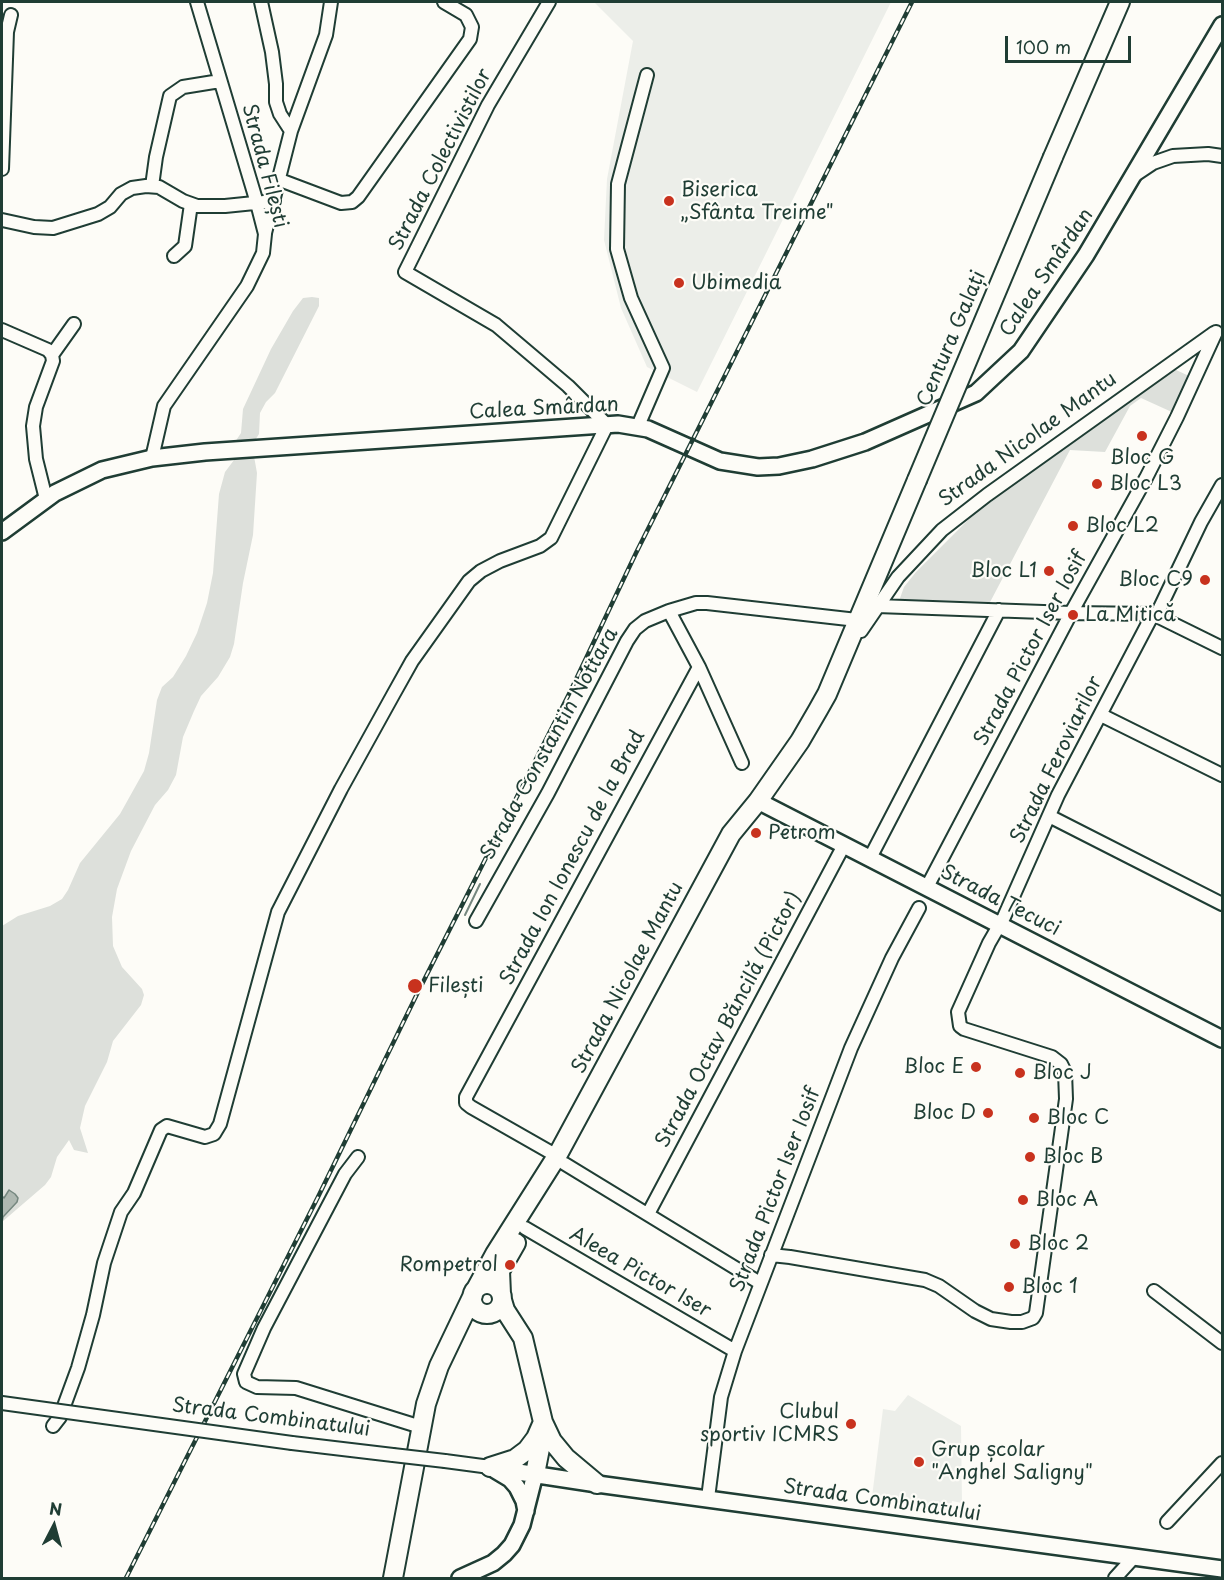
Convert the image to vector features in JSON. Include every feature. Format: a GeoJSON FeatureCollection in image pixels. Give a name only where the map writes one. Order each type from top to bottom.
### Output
{"type":"FeatureCollection","features":[{"type":"Feature","properties":{"kind":"highway","name":"Centura Galați"},"geometry":{"type":"LineString","coordinates":[[827,694],[1120,2]]}},
{"type":"Feature","properties":{"kind":"highway"},"geometry":{"type":"LineString","coordinates":[[494,1305],[500,1271],[505,1260],[730,860],[758,801],[800,741],[827,694]]}},
{"type":"Feature","properties":{"kind":"highway"},"geometry":{"type":"LineString","coordinates":[[393,1578],[421,1427],[432,1384],[454,1333],[495,1254],[561,1160]]}},
{"type":"Feature","properties":{"kind":"highway"},"geometry":{"type":"LineString","coordinates":[[454,1333],[473,1316],[494,1305],[498,1289],[490,1284],[480,1286],[474,1292],[473,1304],[476,1308],[494,1305],[505,1310],[521,1332],[543,1422],[558,1450],[597,1484]]}},
{"type":"Feature","properties":{"kind":"highway"},"geometry":{"type":"LineString","coordinates":[[490,1467],[515,1459],[527,1450],[536,1438],[543,1422]]}},
{"type":"Feature","properties":{"kind":"highway"},"geometry":{"type":"LineString","coordinates":[[536,1474],[543,1422]]}},
{"type":"Feature","properties":{"kind":"main road","name":"Calea Smârdan"},"geometry":{"type":"LineString","coordinates":[[2,532],[46,499],[79,479],[102,470],[152,458],[205,452],[607,425],[638,426],[720,461],[746,466],[779,466],[812,459],[865,442],[976,393],[1021,351],[1086,255],[1222,25]]}},
{"type":"Feature","properties":{"kind":"main road","name":"Strada Tecuci"},"geometry":{"type":"LineString","coordinates":[[758,801],[1222,1039]]}},
{"type":"Feature","properties":{"kind":"main road","name":"Strada Combinatului"},"geometry":{"type":"LineString","coordinates":[[490,1467],[597,1484],[1222,1569]]}},
{"type":"Feature","properties":{"kind":"main road"},"geometry":{"type":"LineString","coordinates":[[490,1467],[517,1486],[524,1501],[526,1514]]}},
{"type":"Feature","properties":{"kind":"main road"},"geometry":{"type":"LineString","coordinates":[[460,1578],[493,1563],[504,1554],[519,1534],[536,1474]]}},
{"type":"Feature","properties":{"kind":"street","name":"Strada Filești"},"geometry":{"type":"LineString","coordinates":[[152,458],[164,406],[247,285],[263,253],[264,234],[257,203],[197,2]]}},
{"type":"Feature","properties":{"kind":"street"},"geometry":{"type":"LineString","coordinates":[[261,2],[272,52],[276,102],[280,114],[291,131]]}},
{"type":"Feature","properties":{"kind":"street"},"geometry":{"type":"LineString","coordinates":[[264,234],[291,131],[326,35],[331,2]]}},
{"type":"Feature","properties":{"kind":"street"},"geometry":{"type":"LineString","coordinates":[[280,180],[341,203],[352,202],[358,197],[470,39],[472,27],[466,15],[444,2]]}},
{"type":"Feature","properties":{"kind":"street","name":"Strada Colectivistilor"},"geometry":{"type":"LineString","coordinates":[[549,2],[488,105],[405,272],[496,325],[568,386],[607,425]]}},
{"type":"Feature","properties":{"kind":"street"},"geometry":{"type":"LineString","coordinates":[[2,169],[7,32],[11,15]]}},
{"type":"Feature","properties":{"kind":"street"},"geometry":{"type":"LineString","coordinates":[[638,426],[663,368],[631,298],[617,249],[618,184],[647,75]]}},
{"type":"Feature","properties":{"kind":"street"},"geometry":{"type":"LineString","coordinates":[[152,186],[170,96],[183,87],[220,81]]}},
{"type":"Feature","properties":{"kind":"street"},"geometry":{"type":"LineString","coordinates":[[1153,144],[1173,156]]}},
{"type":"Feature","properties":{"kind":"street"},"geometry":{"type":"LineString","coordinates":[[1134,176],[1153,163],[1173,156],[1208,154],[1222,156]]}},
{"type":"Feature","properties":{"kind":"street"},"geometry":{"type":"LineString","coordinates":[[2,220],[34,227],[53,228],[98,214],[110,207],[121,194],[132,188],[152,186],[166,190],[183,201],[206,207],[274,201]]}},
{"type":"Feature","properties":{"kind":"street"},"geometry":{"type":"LineString","coordinates":[[174,256],[185,246],[191,204]]}},
{"type":"Feature","properties":{"kind":"street"},"geometry":{"type":"LineString","coordinates":[[52,355],[74,324]]}},
{"type":"Feature","properties":{"kind":"street"},"geometry":{"type":"LineString","coordinates":[[2,330],[48,350],[52,355],[53,361],[36,407],[33,426],[36,459],[46,499]]}},
{"type":"Feature","properties":{"kind":"street","name":"Strada Nicolae Mantu"},"geometry":{"type":"LineString","coordinates":[[827,694],[856,638],[877,606],[915,557],[942,530],[966,510],[1219,330]]}},
{"type":"Feature","properties":{"kind":"street","name":"Strada Pictor Iser Iosif"},"geometry":{"type":"LineString","coordinates":[[927,887],[1071,613],[1121,525],[1219,330]]}},
{"type":"Feature","properties":{"kind":"street"},"geometry":{"type":"LineString","coordinates":[[53,1426],[60,1417],[78,1368],[93,1315],[104,1263],[121,1212],[134,1193],[161,1130],[167,1126],[205,1137],[214,1134],[220,1124],[278,912],[387,705],[412,661],[469,581],[481,571],[500,561],[540,546],[551,538],[607,425]]}},
{"type":"Feature","properties":{"kind":"street","name":"Strada Feroviarilor"},"geometry":{"type":"LineString","coordinates":[[771,1255],[925,1280],[939,1286],[975,1311],[991,1319],[1022,1322],[1033,1318],[1036,1313],[1066,1099],[1065,1072],[1061,1064],[1052,1057],[960,1026],[958,1012],[1049,816],[1222,485]]}},
{"type":"Feature","properties":{"kind":"street","name":"Strada Constantin Nottara"},"geometry":{"type":"LineString","coordinates":[[476,921],[553,783],[627,641],[635,629],[645,621],[669,610],[696,603],[857,620]]}},
{"type":"Feature","properties":{"kind":"street"},"geometry":{"type":"LineString","coordinates":[[877,606],[1155,614],[1222,648]]}},
{"type":"Feature","properties":{"kind":"street"},"geometry":{"type":"LineString","coordinates":[[669,610],[699,667],[742,763]]}},
{"type":"Feature","properties":{"kind":"street"},"geometry":{"type":"LineString","coordinates":[[870,858],[999,610]]}},
{"type":"Feature","properties":{"kind":"street","name":"Strada Ion Ionescu de la Brad"},"geometry":{"type":"LineString","coordinates":[[561,1160],[471,1107],[465,1100],[699,667]]}},
{"type":"Feature","properties":{"kind":"street"},"geometry":{"type":"LineString","coordinates":[[1101,715],[1222,775]]}},
{"type":"Feature","properties":{"kind":"street"},"geometry":{"type":"LineString","coordinates":[[1049,816],[1222,904]]}},
{"type":"Feature","properties":{"kind":"street","name":"Strada Octav Băncilă (Pictor)"},"geometry":{"type":"LineString","coordinates":[[648,1214],[844,845]]}},
{"type":"Feature","properties":{"kind":"street","name":"Strada Pictor Iser Iosif"},"geometry":{"type":"LineString","coordinates":[[708,1498],[721,1397],[735,1351],[851,1048],[892,958],[919,908]]}},
{"type":"Feature","properties":{"kind":"street"},"geometry":{"type":"LineString","coordinates":[[358,1157],[345,1174],[268,1320],[244,1374],[246,1382],[257,1387],[296,1388],[421,1427]]}},
{"type":"Feature","properties":{"kind":"street"},"geometry":{"type":"LineString","coordinates":[[561,1160],[760,1283]]}},
{"type":"Feature","properties":{"kind":"street","name":"Aleea Pictor Iser"},"geometry":{"type":"LineString","coordinates":[[525,1228],[735,1351]]}},
{"type":"Feature","properties":{"kind":"street"},"geometry":{"type":"LineString","coordinates":[[1154,1291],[1222,1343]]}},
{"type":"Feature","properties":{"kind":"street","name":"Strada Combinatului"},"geometry":{"type":"LineString","coordinates":[[2,1403],[292,1443],[490,1467]]}},
{"type":"Feature","properties":{"kind":"street"},"geometry":{"type":"LineString","coordinates":[[1167,1522],[1222,1462]]}},
{"type":"Feature","properties":{"kind":"street"},"geometry":{"type":"LineString","coordinates":[[1115,1578],[1135,1557]]}},
{"type":"Feature","properties":{"kind":"shaded area"},"geometry":{"type":"Polygon","coordinates":[[[594,2],[891,2],[697,392],[647,367],[621,308],[604,240],[607,179],[633,41],[594,2]]]}},
{"type":"Feature","properties":{"kind":"shaded area"},"geometry":{"type":"Polygon","coordinates":[[[303,298],[319,298],[319,306],[275,393],[260,413],[259,434],[252,445],[257,473],[253,535],[230,657],[218,677],[201,696],[183,737],[176,775],[168,790],[155,805],[131,851],[117,889],[112,917],[113,946],[122,967],[142,989],[144,995],[141,1005],[113,1041],[107,1062],[85,1106],[80,1128],[88,1153],[74,1150],[69,1140],[57,1157],[51,1177],[45,1185],[2,1222],[2,926],[18,916],[50,906],[62,899],[80,863],[120,814],[144,771],[157,700],[162,687],[173,677],[186,656],[207,603],[213,573],[219,494],[225,472],[234,460],[233,445],[241,433],[243,409],[271,349],[293,311],[303,298]]]}},
{"type":"Feature","properties":{"kind":"shaded area"},"geometry":{"type":"Polygon","coordinates":[[[1174,369],[1189,376],[1174,413],[1141,398],[1130,406],[1105,452],[1070,450],[988,606],[899,601],[904,587],[916,572],[976,512],[1067,443],[1174,369]]]}},
{"type":"Feature","properties":{"kind":"shaded area"},"geometry":{"type":"Polygon","coordinates":[[[9,1190],[18,1198],[3,1217],[2,1222],[2,1196],[4,1198],[9,1190]]]}},
{"type":"Feature","properties":{"kind":"shaded area","name":"Grup școlar \"Anghel Saligny\""},"geometry":{"type":"Polygon","coordinates":[[[908,1395],[961,1426],[962,1503],[952,1501],[951,1507],[872,1497],[883,1409],[895,1411],[908,1395]]]}},
{"type":"Feature","properties":{"kind":"waterway"},"geometry":{"type":"LineString","coordinates":[[465,915],[480,884]]}},
{"type":"Feature","properties":{"kind":"railway"},"geometry":{"type":"LineString","coordinates":[[126,1578],[570,692],[636,553],[912,2]]}},
{"type":"Feature","properties":{"kind":"place","name":"Biserica „Sfânta Treime\""},"geometry":{"type":"Point","coordinates":[669,201]}},
{"type":"Feature","properties":{"kind":"place","name":"Ubimedia"},"geometry":{"type":"Point","coordinates":[679,283]}},
{"type":"Feature","properties":{"kind":"place","name":"Bloc G"},"geometry":{"type":"Point","coordinates":[1142,436]}},
{"type":"Feature","properties":{"kind":"place","name":"Bloc L3"},"geometry":{"type":"Point","coordinates":[1097,484]}},
{"type":"Feature","properties":{"kind":"place","name":"Bloc L2"},"geometry":{"type":"Point","coordinates":[1073,526]}},
{"type":"Feature","properties":{"kind":"place","name":"Bloc L1"},"geometry":{"type":"Point","coordinates":[1049,571]}},
{"type":"Feature","properties":{"kind":"place","name":"Bloc C9"},"geometry":{"type":"Point","coordinates":[1205,580]}},
{"type":"Feature","properties":{"kind":"place","name":"La Mitică"},"geometry":{"type":"Point","coordinates":[1073,615]}},
{"type":"Feature","properties":{"kind":"place","name":"Petrom"},"geometry":{"type":"Point","coordinates":[756,833]}},
{"type":"Feature","properties":{"kind":"place","name":"Filești"},"geometry":{"type":"Point","coordinates":[415,986]}},
{"type":"Feature","properties":{"kind":"place","name":"Bloc E"},"geometry":{"type":"Point","coordinates":[976,1067]}},
{"type":"Feature","properties":{"kind":"place","name":"Bloc J"},"geometry":{"type":"Point","coordinates":[1020,1073]}},
{"type":"Feature","properties":{"kind":"place","name":"Bloc D"},"geometry":{"type":"Point","coordinates":[988,1113]}},
{"type":"Feature","properties":{"kind":"place","name":"Bloc C"},"geometry":{"type":"Point","coordinates":[1034,1118]}},
{"type":"Feature","properties":{"kind":"place","name":"Bloc B"},"geometry":{"type":"Point","coordinates":[1030,1157]}},
{"type":"Feature","properties":{"kind":"place","name":"Bloc A"},"geometry":{"type":"Point","coordinates":[1023,1200]}},
{"type":"Feature","properties":{"kind":"place","name":"Bloc 2"},"geometry":{"type":"Point","coordinates":[1015,1244]}},
{"type":"Feature","properties":{"kind":"place","name":"Rompetrol"},"geometry":{"type":"Point","coordinates":[510,1265]}},
{"type":"Feature","properties":{"kind":"place","name":"Bloc 1"},"geometry":{"type":"Point","coordinates":[1009,1287]}},
{"type":"Feature","properties":{"kind":"place","name":"Clubul sportiv ICMRS"},"geometry":{"type":"Point","coordinates":[851,1424]}},
{"type":"Feature","properties":{"kind":"place","name":"Grup școlar \"Anghel Saligny\""},"geometry":{"type":"Point","coordinates":[919,1462]}}]}
